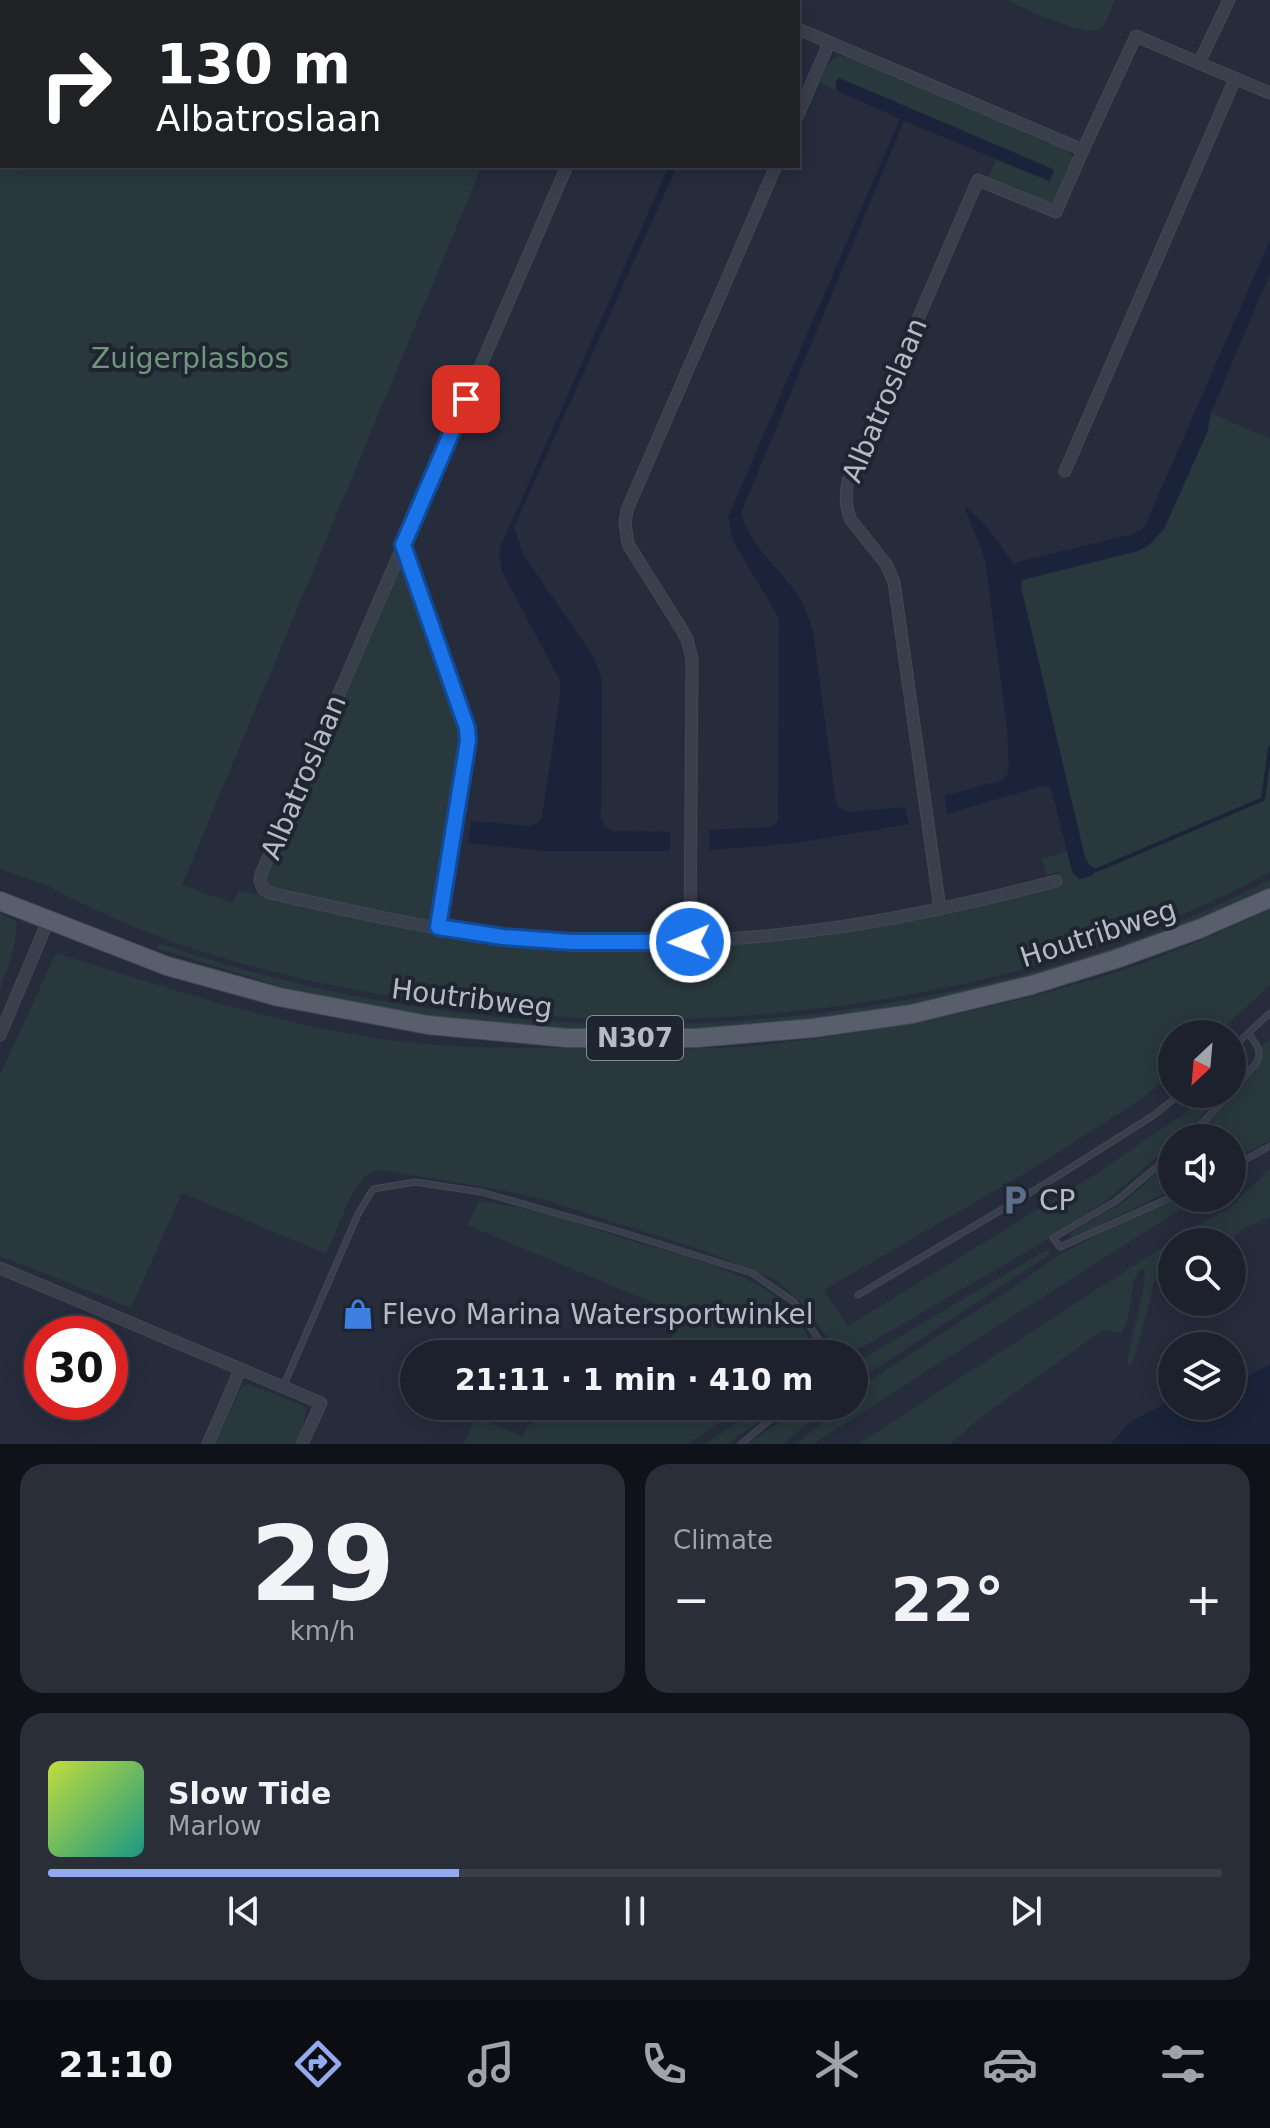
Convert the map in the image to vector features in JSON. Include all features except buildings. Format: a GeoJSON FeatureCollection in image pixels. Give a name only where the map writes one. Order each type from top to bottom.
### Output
{"type":"FeatureCollection","features":[{"type":"Feature","properties":{"kind":"main road","name":"Houtribweg"},"geometry":{"type":"LineString","coordinates":[[0,901],[167,966],[279,997],[428,1025],[567,1038],[696,1038],[813,1028],[912,1014],[1032,985],[1199,929],[1270,898]]}},
{"type":"Feature","properties":{"kind":"street"},"geometry":{"type":"LineString","coordinates":[[1229,0],[1199,63],[1270,93]]}},
{"type":"Feature","properties":{"kind":"street"},"geometry":{"type":"LineString","coordinates":[[800,30],[1083,150]]}},
{"type":"Feature","properties":{"kind":"street","name":"Albatroslaan"},"geometry":{"type":"LineString","coordinates":[[940,909],[894,582],[886,564],[851,520],[847,511],[848,481],[978,180],[1056,212],[1136,36],[1199,63]]}},
{"type":"Feature","properties":{"kind":"street"},"geometry":{"type":"LineString","coordinates":[[800,110],[829,43]]}},
{"type":"Feature","properties":{"kind":"street"},"geometry":{"type":"LineString","coordinates":[[1065,471],[1235,79]]}},
{"type":"Feature","properties":{"kind":"street","name":"Albatroslaan"},"geometry":{"type":"LineString","coordinates":[[566,168],[261,874],[263,889],[385,918],[503,937],[572,942],[690,942],[762,938],[883,921],[1056,881]]}},
{"type":"Feature","properties":{"kind":"street"},"geometry":{"type":"LineString","coordinates":[[690,942],[692,659],[682,630],[628,544],[625,523],[627,510],[775,168]]}},
{"type":"Feature","properties":{"kind":"street"},"geometry":{"type":"LineString","coordinates":[[403,545],[467,728],[468,741],[438,927]]}},
{"type":"Feature","properties":{"kind":"street"},"geometry":{"type":"LineString","coordinates":[[0,1035],[48,921]]}},
{"type":"Feature","properties":{"kind":"street"},"geometry":{"type":"LineString","coordinates":[[0,1268],[321,1403],[302,1444]]}},
{"type":"Feature","properties":{"kind":"street"},"geometry":{"type":"LineString","coordinates":[[208,1444],[240,1370]]}},
{"type":"Feature","properties":{"kind":"lane"},"geometry":{"type":"LineString","coordinates":[[1246,1074],[1260,1056],[1260,1050],[1248,1033],[1270,1013]]}},
{"type":"Feature","properties":{"kind":"lane"},"geometry":{"type":"LineString","coordinates":[[858,1295],[1053,1179],[1163,1108]]}},
{"type":"Feature","properties":{"kind":"lane"},"geometry":{"type":"LineString","coordinates":[[1201,1124],[1215,1108]]}},
{"type":"Feature","properties":{"kind":"lane"},"geometry":{"type":"LineString","coordinates":[[1246,1159],[1270,1146]]}},
{"type":"Feature","properties":{"kind":"lane"},"geometry":{"type":"LineString","coordinates":[[1158,1166],[1116,1201],[1053,1238],[1060,1247],[1158,1203]]}},
{"type":"Feature","properties":{"kind":"lane"},"geometry":{"type":"LineString","coordinates":[[283,1388],[358,1214],[373,1189],[415,1182],[496,1196],[752,1273],[794,1302],[819,1340]]}},
{"type":"Feature","properties":{"kind":"lane"},"geometry":{"type":"LineString","coordinates":[[741,1444],[770,1420]]}},
{"type":"Feature","properties":{"kind":"green space"},"geometry":{"type":"Polygon","coordinates":[[[1006,0],[1115,0],[1103,26],[1094,30],[1069,26],[1006,0]]]}},
{"type":"Feature","properties":{"kind":"green space"},"geometry":{"type":"Polygon","coordinates":[[[839,56],[1065,149],[1074,159],[1057,200],[1041,202],[987,179],[996,160],[1049,181],[1054,169],[839,78],[836,90],[820,82],[829,63],[839,56]]]}},
{"type":"Feature","properties":{"kind":"green space","name":"Zuigerplasbos"},"geometry":{"type":"Polygon","coordinates":[[[0,168],[481,168],[182,885],[233,903],[239,890],[417,930],[490,939],[766,941],[1060,880],[1058,872],[1047,875],[1042,859],[1067,851],[1072,871],[1079,879],[1091,876],[1096,870],[1085,858],[1021,587],[1022,580],[1138,551],[1149,545],[1207,433],[1211,413],[1270,439],[1270,872],[1193,910],[1112,942],[1028,968],[941,989],[853,1004],[765,1014],[677,1019],[556,1017],[411,999],[266,970],[147,932],[51,887],[0,869],[0,168]]]}},
{"type":"Feature","properties":{"kind":"green space"},"geometry":{"type":"Polygon","coordinates":[[[402,563],[457,714],[460,748],[434,922],[390,915],[267,887],[265,884],[402,563]]]}},
{"type":"Feature","properties":{"kind":"green space"},"geometry":{"type":"Polygon","coordinates":[[[1270,879],[1270,889],[1217,913],[1069,967],[945,998],[843,1016],[707,1030],[560,1029],[444,1018],[371,1007],[282,987],[156,948],[158,943],[259,974],[360,997],[462,1013],[564,1022],[666,1024],[769,1018],[872,1006],[1051,967],[1163,929],[1270,879]]]}},
{"type":"Feature","properties":{"kind":"green space"},"geometry":{"type":"Polygon","coordinates":[[[1270,909],[1270,985],[1232,1020],[1158,1020],[1158,1086],[1034,1168],[824,1290],[848,1326],[1097,1173],[1158,1132],[1158,1156],[1107,1200],[1033,1248],[868,1344],[868,1340],[830,1340],[798,1299],[776,1280],[705,1251],[545,1200],[380,1170],[366,1175],[351,1196],[326,1254],[182,1193],[131,1308],[0,1256],[0,1075],[56,953],[255,1013],[376,1038],[482,1047],[680,1049],[770,1044],[950,1016],[1082,983],[1162,956],[1270,909]]]}},
{"type":"Feature","properties":{"kind":"green space"},"geometry":{"type":"Polygon","coordinates":[[[0,914],[16,921],[16,930],[14,947],[0,989],[0,914]]]}},
{"type":"Feature","properties":{"kind":"green space"},"geometry":{"type":"Polygon","coordinates":[[[1270,1039],[1270,1140],[1246,1153],[1246,1124],[1205,1124],[1219,1108],[1246,1108],[1246,1075],[1257,1060],[1254,1053],[1270,1039]]]}},
{"type":"Feature","properties":{"kind":"green space"},"geometry":{"type":"Polygon","coordinates":[[[1191,1108],[1208,1108],[1196,1123],[1169,1124],[1191,1108]]]}},
{"type":"Feature","properties":{"kind":"green space"},"geometry":{"type":"Polygon","coordinates":[[[1270,1169],[1270,1217],[1245,1228],[1192,1228],[1222,1212],[1246,1212],[1246,1192],[1270,1169]]]}},
{"type":"Feature","properties":{"kind":"green space"},"geometry":{"type":"Polygon","coordinates":[[[1158,1172],[1158,1197],[1071,1239],[1071,1233],[1128,1199],[1158,1172]]]}},
{"type":"Feature","properties":{"kind":"green space"},"geometry":{"type":"Polygon","coordinates":[[[479,1201],[548,1214],[700,1261],[768,1291],[790,1311],[809,1340],[669,1340],[687,1317],[467,1225],[479,1201]]]}},
{"type":"Feature","properties":{"kind":"green space"},"geometry":{"type":"Polygon","coordinates":[[[1157,1205],[1158,1212],[1176,1212],[868,1409],[868,1382],[1060,1254],[1157,1205]]]}},
{"type":"Feature","properties":{"kind":"green space"},"geometry":{"type":"Polygon","coordinates":[[[1046,1250],[1052,1253],[868,1374],[868,1356],[1046,1250]]]}},
{"type":"Feature","properties":{"kind":"green space"},"geometry":{"type":"Polygon","coordinates":[[[1158,1250],[1158,1280],[1154,1282],[1132,1364],[1127,1367],[1144,1282],[1145,1270],[1140,1269],[1133,1282],[1129,1314],[1122,1333],[1103,1330],[981,1417],[950,1444],[858,1444],[1158,1250]]]}},
{"type":"Feature","properties":{"kind":"green space"},"geometry":{"type":"Polygon","coordinates":[[[248,1384],[306,1409],[303,1427],[295,1444],[215,1444],[241,1387],[248,1384]]]}},
{"type":"Feature","properties":{"kind":"green space"},"geometry":{"type":"Polygon","coordinates":[[[474,1420],[485,1420],[523,1437],[528,1426],[538,1420],[724,1420],[687,1444],[464,1444],[474,1420]]]}},
{"type":"Feature","properties":{"kind":"green space"},"geometry":{"type":"Polygon","coordinates":[[[742,1420],[761,1420],[727,1444],[705,1444],[742,1420]]]}},
{"type":"Feature","properties":{"kind":"green space"},"geometry":{"type":"Polygon","coordinates":[[[783,1420],[812,1420],[783,1444],[748,1444],[783,1420]]]}},
{"type":"Feature","properties":{"kind":"green space"},"geometry":{"type":"Polygon","coordinates":[[[825,1420],[851,1420],[813,1444],[796,1444],[825,1420]]]}},
{"type":"Feature","properties":{"kind":"water"},"geometry":{"type":"Polygon","coordinates":[[[839,78],[1054,170],[1050,181],[904,121],[741,513],[758,547],[799,597],[809,618],[839,808],[848,812],[905,807],[909,824],[796,843],[710,850],[709,830],[771,827],[778,819],[779,618],[733,541],[728,517],[900,119],[836,90],[839,78]]]}},
{"type":"Feature","properties":{"kind":"water"},"geometry":{"type":"Polygon","coordinates":[[[668,168],[676,168],[514,527],[523,554],[595,659],[602,681],[601,817],[604,826],[614,831],[670,832],[670,851],[543,851],[468,843],[471,821],[530,826],[542,817],[560,695],[560,681],[503,573],[500,548],[668,168]]]}},
{"type":"Feature","properties":{"kind":"water"},"geometry":{"type":"Polygon","coordinates":[[[1270,240],[1270,273],[1211,413],[1207,433],[1164,529],[1149,545],[1138,551],[1022,580],[1021,587],[1085,858],[1097,870],[1091,876],[1079,879],[1072,871],[1049,787],[1042,786],[947,814],[945,796],[1002,780],[1009,769],[1007,728],[985,559],[964,506],[998,541],[1015,566],[1017,562],[1133,534],[1144,528],[1270,240]]]}},
{"type":"Feature","properties":{"kind":"water"},"geometry":{"type":"Polygon","coordinates":[[[1270,1364],[1270,1444],[1111,1444],[1130,1422],[1158,1407],[1158,1420],[1246,1420],[1246,1376],[1270,1364]]]}},
{"type":"Feature","properties":{"kind":"waterway"},"geometry":{"type":"LineString","coordinates":[[1097,870],[1263,799],[1270,748]]}},
{"type":"Feature","properties":{"kind":"place","name":"CP"},"geometry":{"type":"Point","coordinates":[1015,1200]}},
{"type":"Feature","properties":{"kind":"place","name":"Flevo Marina Watersportwinkel"},"geometry":{"type":"Point","coordinates":[358,1314]}},
{"type":"Feature","properties":{"kind":"route"},"geometry":{"type":"LineString","coordinates":[[466,399],[403,545],[467,728],[468,741],[438,927],[503,937],[572,942],[690,942]]}}]}
